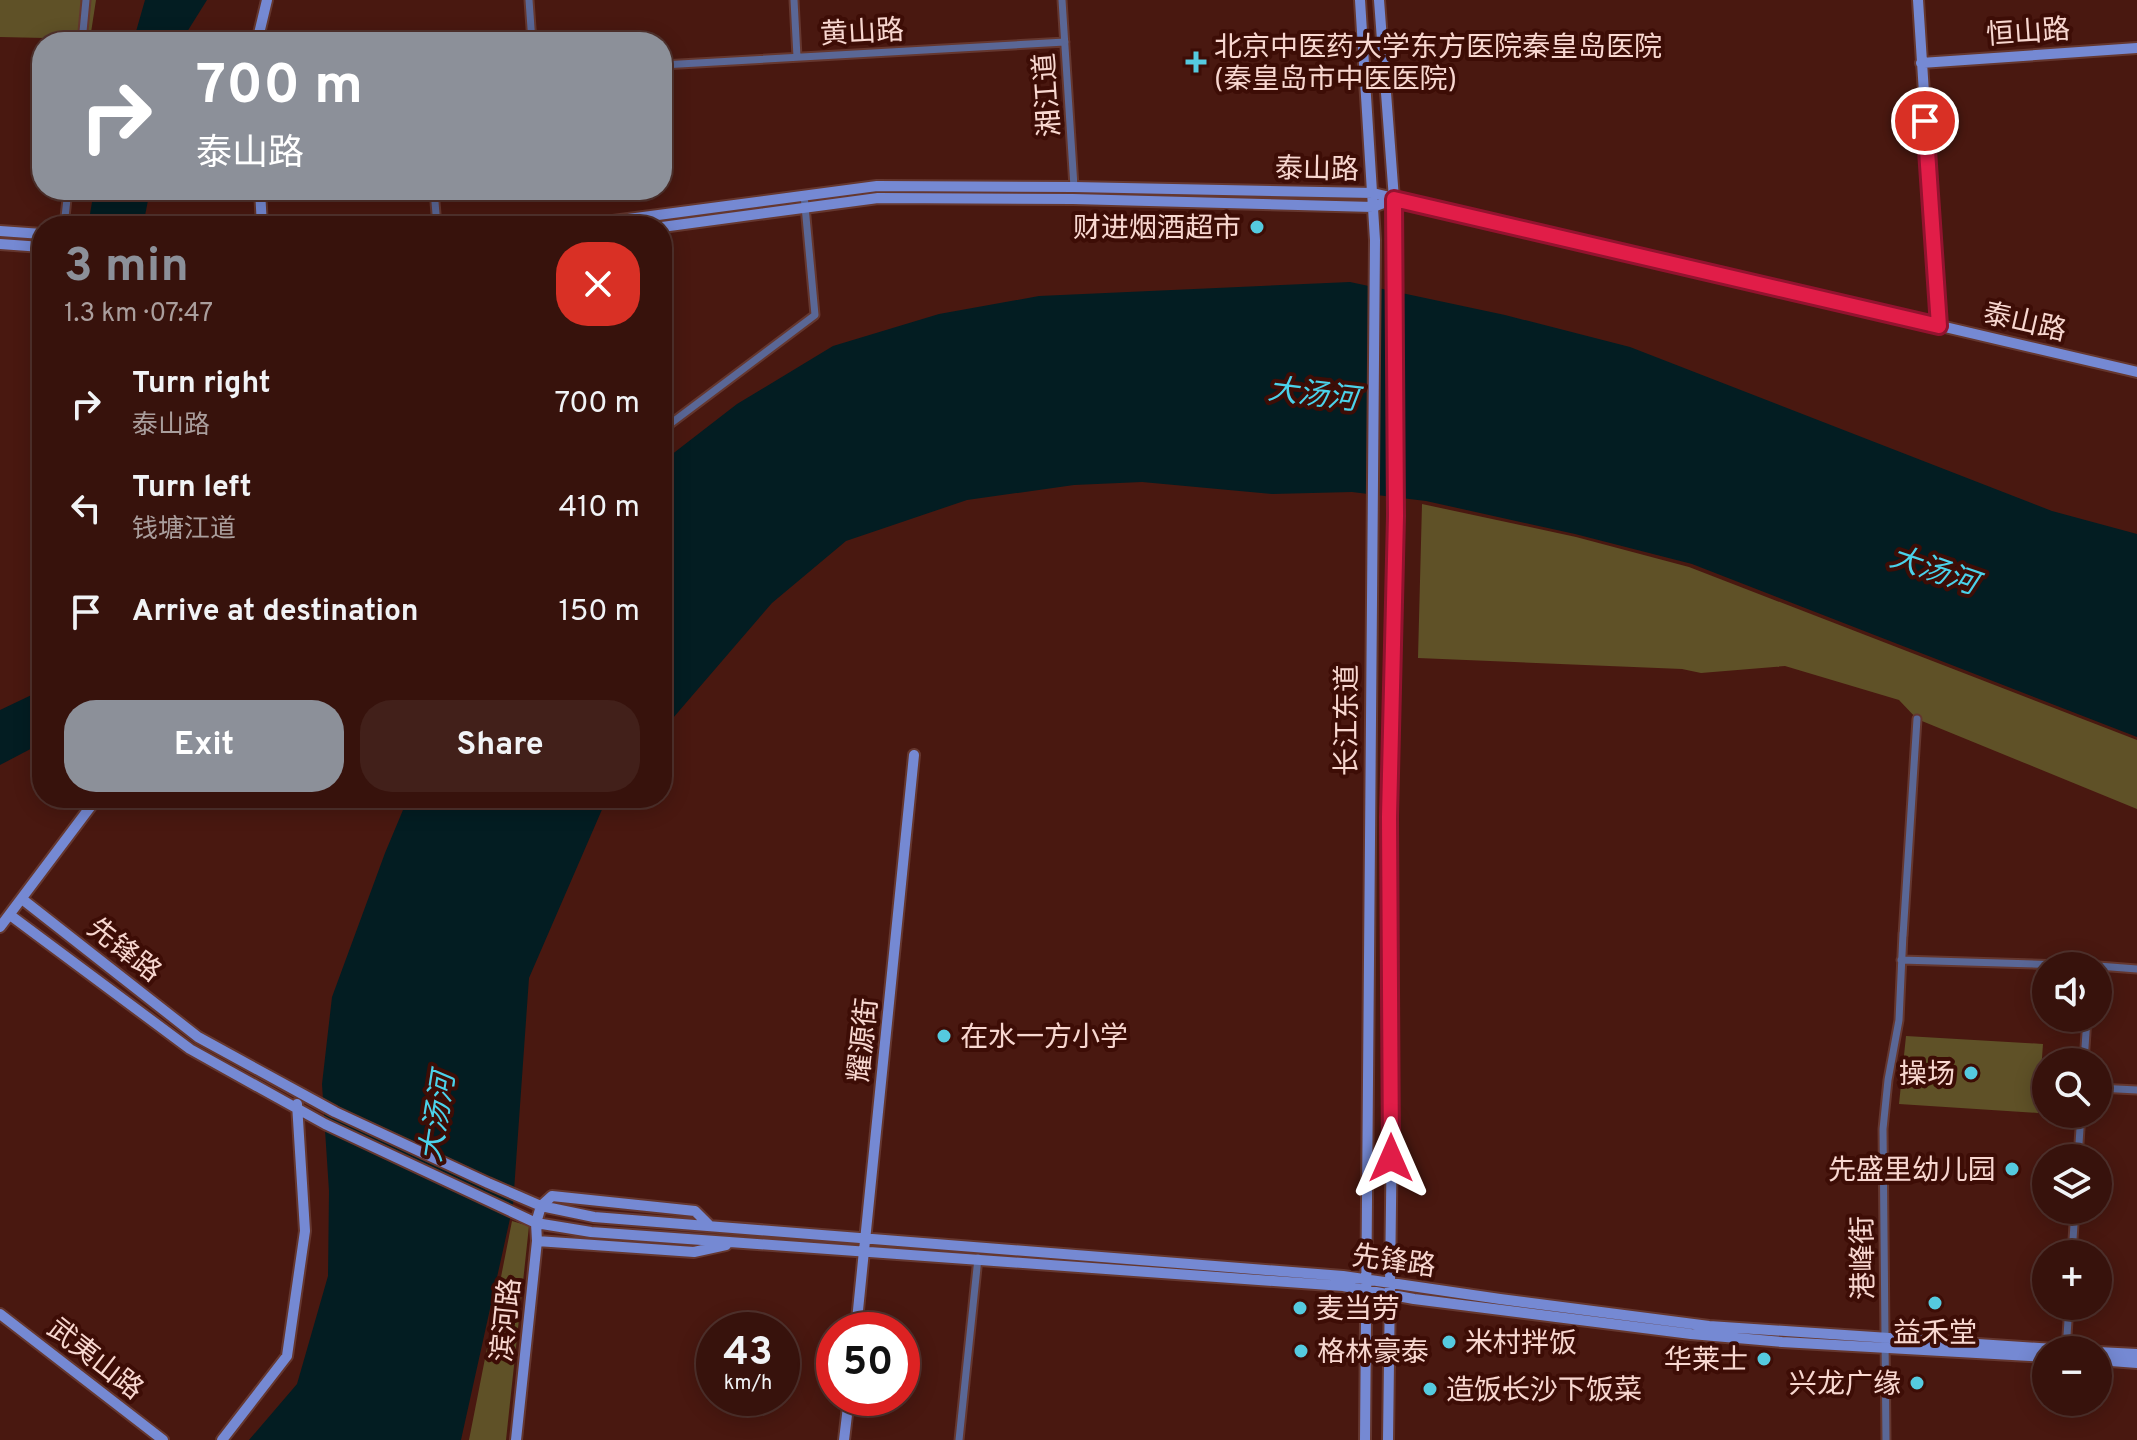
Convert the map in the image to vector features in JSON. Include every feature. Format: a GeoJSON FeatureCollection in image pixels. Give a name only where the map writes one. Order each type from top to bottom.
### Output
{"type":"FeatureCollection","features":[{"type":"Feature","properties":{"kind":"street"},"geometry":{"type":"LineString","coordinates":[[83,32],[86,0]]}},
{"type":"Feature","properties":{"kind":"street"},"geometry":{"type":"LineString","coordinates":[[259,32],[267,0]]}},
{"type":"Feature","properties":{"kind":"street"},"geometry":{"type":"LineString","coordinates":[[529,0],[531,32]]}},
{"type":"Feature","properties":{"kind":"street"},"geometry":{"type":"LineString","coordinates":[[794,0],[797,57]]}},
{"type":"Feature","properties":{"kind":"street","name":"湘江道"},"geometry":{"type":"LineString","coordinates":[[1062,0],[1074,187]]}},
{"type":"Feature","properties":{"kind":"street","name":"长江东道"},"geometry":{"type":"LineString","coordinates":[[1360,0],[1373,193],[1365,1440]]}},
{"type":"Feature","properties":{"kind":"street","name":"长江东道"},"geometry":{"type":"LineString","coordinates":[[1379,0],[1394,199],[1395,276],[1396,516],[1389,817],[1392,1112],[1388,1440]]}},
{"type":"Feature","properties":{"kind":"street"},"geometry":{"type":"LineString","coordinates":[[1918,0],[1939,326]]}},
{"type":"Feature","properties":{"kind":"street","name":"黄山路"},"geometry":{"type":"LineString","coordinates":[[672,64],[1065,42]]}},
{"type":"Feature","properties":{"kind":"street","name":"恒山路"},"geometry":{"type":"LineString","coordinates":[[1921,63],[2137,48]]}},
{"type":"Feature","properties":{"kind":"street","name":"泰山路"},"geometry":{"type":"LineString","coordinates":[[649,216],[877,186],[1373,193],[2137,372]]}},
{"type":"Feature","properties":{"kind":"street"},"geometry":{"type":"LineString","coordinates":[[672,422],[815,315],[804,195]]}},
{"type":"Feature","properties":{"kind":"street"},"geometry":{"type":"LineString","coordinates":[[672,226],[878,198],[1073,199],[1373,207],[1394,199]]}},
{"type":"Feature","properties":{"kind":"street"},"geometry":{"type":"LineString","coordinates":[[0,231],[32,233]]}},
{"type":"Feature","properties":{"kind":"street"},"geometry":{"type":"LineString","coordinates":[[0,244],[32,246]]}},
{"type":"Feature","properties":{"kind":"street","name":"港峰街"},"geometry":{"type":"LineString","coordinates":[[1886,1440],[1883,1129],[1899,1020],[1917,719]]}},
{"type":"Feature","properties":{"kind":"street","name":"耀源街"},"geometry":{"type":"LineString","coordinates":[[858,1312],[914,755]]}},
{"type":"Feature","properties":{"kind":"street"},"geometry":{"type":"LineString","coordinates":[[0,927],[90,808]]}},
{"type":"Feature","properties":{"kind":"street","name":"先锋路"},"geometry":{"type":"LineString","coordinates":[[22,899],[198,1037],[335,1112],[541,1206],[594,1217],[979,1248],[1390,1288],[1414,1287],[1651,1319],[1886,1343],[2032,1349]]}},
{"type":"Feature","properties":{"kind":"street"},"geometry":{"type":"LineString","coordinates":[[10,915],[190,1049],[325,1124],[536,1223],[591,1232],[864,1253],[1343,1286],[1366,1284]]}},
{"type":"Feature","properties":{"kind":"street"},"geometry":{"type":"LineString","coordinates":[[1901,961],[2032,964]]}},
{"type":"Feature","properties":{"kind":"street"},"geometry":{"type":"LineString","coordinates":[[2112,967],[2137,969]]}},
{"type":"Feature","properties":{"kind":"street"},"geometry":{"type":"LineString","coordinates":[[2112,1089],[2137,1090]]}},
{"type":"Feature","properties":{"kind":"street"},"geometry":{"type":"LineString","coordinates":[[222,1440],[287,1356],[305,1231],[296,1091]]}},
{"type":"Feature","properties":{"kind":"street","name":"滨河路"},"geometry":{"type":"LineString","coordinates":[[516,1440],[537,1241],[536,1223],[541,1206]]}},
{"type":"Feature","properties":{"kind":"street"},"geometry":{"type":"LineString","coordinates":[[537,1241],[694,1252],[740,1242]]}},
{"type":"Feature","properties":{"kind":"street"},"geometry":{"type":"LineString","coordinates":[[959,1440],[979,1248]]}},
{"type":"Feature","properties":{"kind":"street","name":"武夷山路"},"geometry":{"type":"LineString","coordinates":[[0,1314],[163,1440]]}},
{"type":"Feature","properties":{"kind":"street"},"geometry":{"type":"LineString","coordinates":[[1886,1343],[2032,1356]]}},
{"type":"Feature","properties":{"kind":"street"},"geometry":{"type":"LineString","coordinates":[[2112,1353],[2137,1354]]}},
{"type":"Feature","properties":{"kind":"street"},"geometry":{"type":"LineString","coordinates":[[2112,1361],[2137,1363]]}},
{"type":"Feature","properties":{"kind":"street"},"geometry":{"type":"LineString","coordinates":[[844,1440],[847,1416]]}},
{"type":"Feature","properties":{"kind":"shaded area"},"geometry":{"type":"Polygon","coordinates":[[[0,0],[96,0],[91,32],[32,32],[32,38],[0,37],[0,0]]]}},
{"type":"Feature","properties":{"kind":"shaded area"},"geometry":{"type":"Polygon","coordinates":[[[1422,504],[1576,537],[1689,567],[2137,740],[2137,809],[1917,719],[1899,700],[1785,666],[1701,673],[1682,669],[1418,658],[1422,504]]]}},
{"type":"Feature","properties":{"kind":"shaded area","name":"操场"},"geometry":{"type":"Polygon","coordinates":[[[1906,1036],[2043,1044],[2043,1048],[2032,1048],[2032,1113],[1899,1104],[1906,1036]]]}},
{"type":"Feature","properties":{"kind":"shaded area"},"geometry":{"type":"Polygon","coordinates":[[[512,1221],[529,1226],[506,1440],[469,1440],[512,1221]]]}},
{"type":"Feature","properties":{"kind":"water"},"geometry":{"type":"Polygon","coordinates":[[[145,0],[207,0],[187,32],[136,32],[145,0]]]}},
{"type":"Feature","properties":{"kind":"water"},"geometry":{"type":"Polygon","coordinates":[[[92,200],[148,200],[145,216],[90,216],[92,200]]]}},
{"type":"Feature","properties":{"kind":"water","name":"大汤河"},"geometry":{"type":"Polygon","coordinates":[[[1350,282],[1505,315],[1630,347],[2052,511],[2137,534],[2137,737],[1692,564],[1575,534],[1426,501],[1352,492],[1272,494],[1142,482],[1074,485],[967,500],[846,541],[772,603],[672,719],[672,454],[737,404],[833,346],[939,314],[1039,296],[1350,282]]]}},
{"type":"Feature","properties":{"kind":"water"},"geometry":{"type":"Polygon","coordinates":[[[32,695],[32,748],[0,765],[0,710],[32,695]]]}},
{"type":"Feature","properties":{"kind":"water","name":"大汤河"},"geometry":{"type":"Polygon","coordinates":[[[404,808],[603,808],[529,978],[513,1205],[461,1440],[249,1440],[297,1384],[328,1276],[329,1191],[322,1084],[332,997],[404,808]]]}},
{"type":"Feature","properties":{"kind":"place","name":"北京中医药大学东方医院秦皇岛医院 (秦皇岛市中医医院)"},"geometry":{"type":"Point","coordinates":[1196,62]}},
{"type":"Feature","properties":{"kind":"place","name":"财进烟酒超市"},"geometry":{"type":"Point","coordinates":[1257,227]}},
{"type":"Feature","properties":{"kind":"place","name":"在水一方小学"},"geometry":{"type":"Point","coordinates":[944,1036]}},
{"type":"Feature","properties":{"kind":"place","name":"操场"},"geometry":{"type":"Point","coordinates":[1971,1073]}},
{"type":"Feature","properties":{"kind":"place","name":"先盛里幼儿园"},"geometry":{"type":"Point","coordinates":[2012,1169]}},
{"type":"Feature","properties":{"kind":"place","name":"益禾堂"},"geometry":{"type":"Point","coordinates":[1935,1303]}},
{"type":"Feature","properties":{"kind":"place","name":"麦当劳"},"geometry":{"type":"Point","coordinates":[1300,1308]}},
{"type":"Feature","properties":{"kind":"place","name":"米村拌饭"},"geometry":{"type":"Point","coordinates":[1449,1342]}},
{"type":"Feature","properties":{"kind":"place","name":"格林豪泰"},"geometry":{"type":"Point","coordinates":[1301,1351]}},
{"type":"Feature","properties":{"kind":"place","name":"华莱士"},"geometry":{"type":"Point","coordinates":[1764,1359]}},
{"type":"Feature","properties":{"kind":"place","name":"兴龙广缘"},"geometry":{"type":"Point","coordinates":[1917,1383]}},
{"type":"Feature","properties":{"kind":"place","name":"造饭·长沙下饭菜"},"geometry":{"type":"Point","coordinates":[1430,1389]}},
{"type":"Feature","properties":{"kind":"route"},"geometry":{"type":"LineString","coordinates":[[1391,1158],[1389,817],[1396,516],[1394,199],[1939,326],[1925,121]]}}]}
